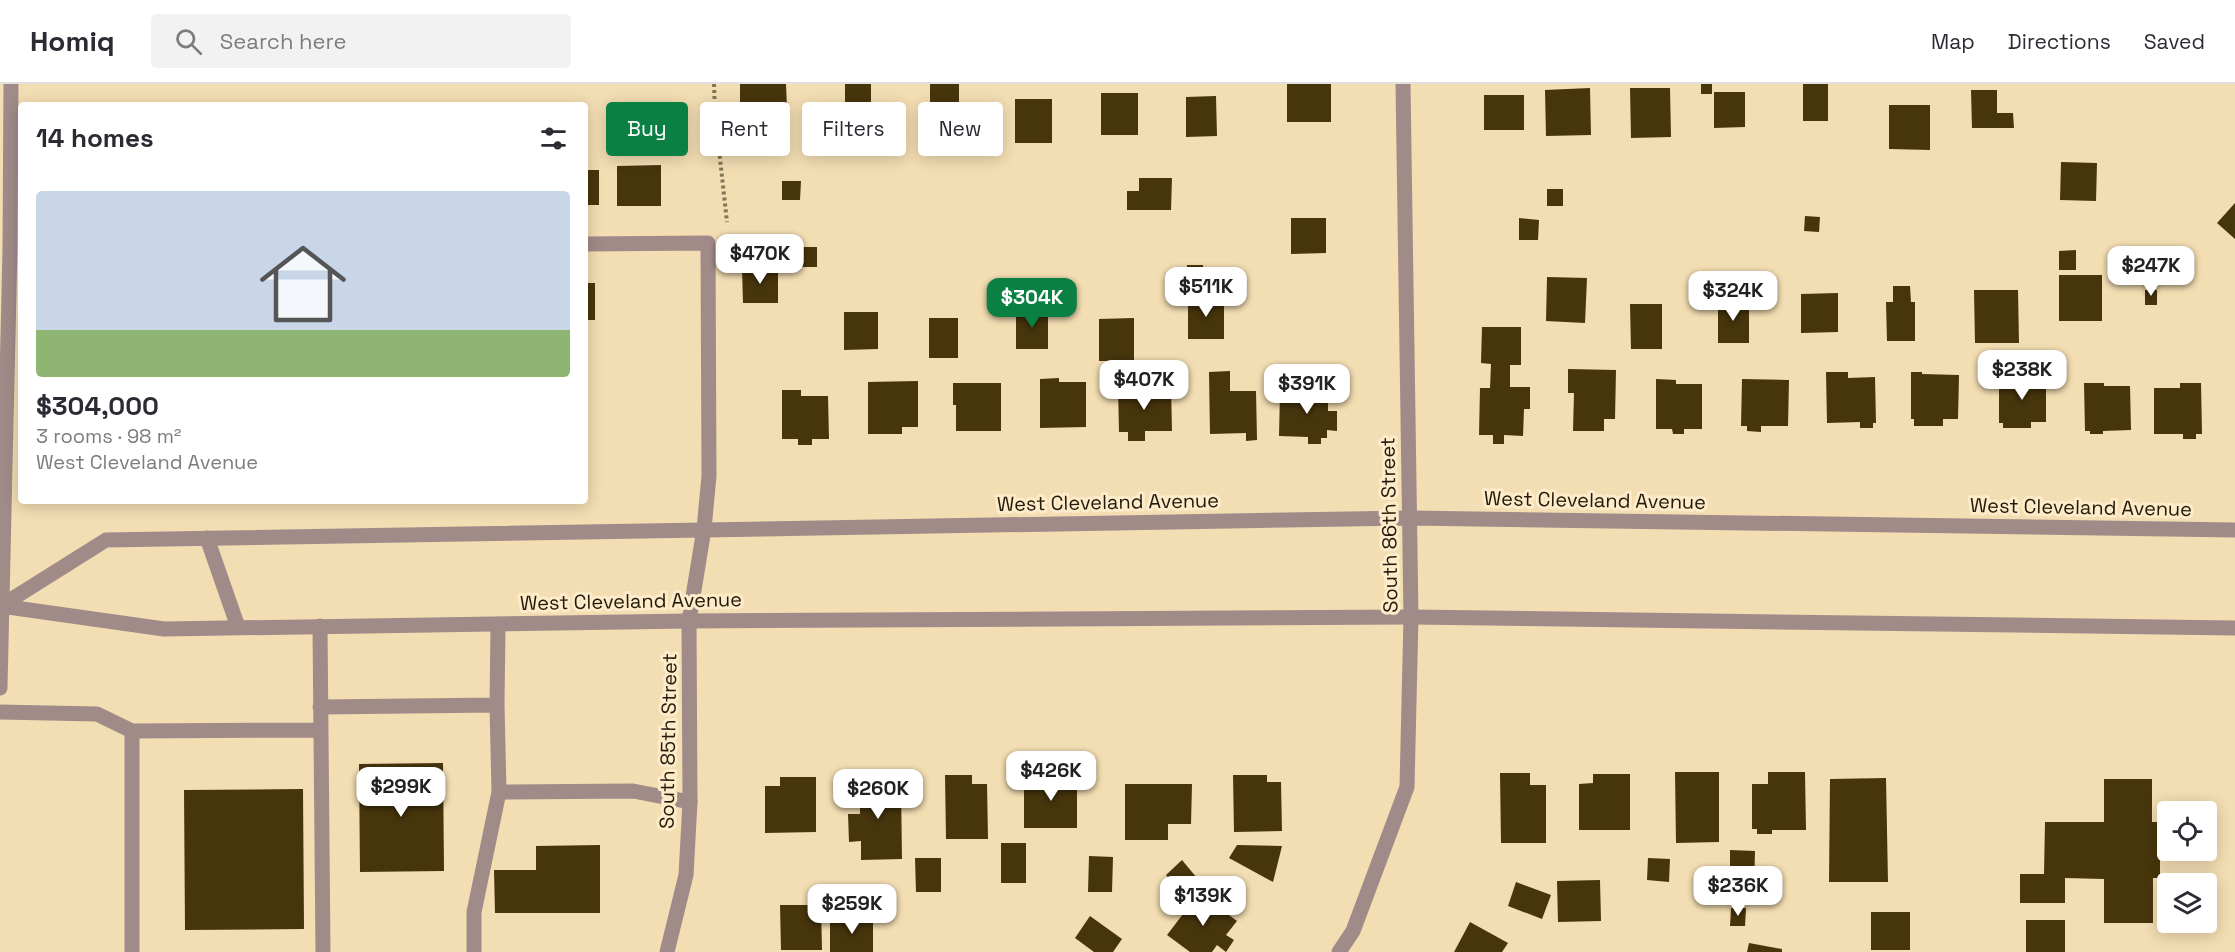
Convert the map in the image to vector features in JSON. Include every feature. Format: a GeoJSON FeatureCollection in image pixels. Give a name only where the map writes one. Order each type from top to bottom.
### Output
{"type":"FeatureCollection","features":[{"type":"Feature","properties":{"kind":"street"},"geometry":{"type":"LineString","coordinates":[[0,688],[1,606],[16,247],[11,84]]}},
{"type":"Feature","properties":{"kind":"street","name":"South 86th Street"},"geometry":{"type":"LineString","coordinates":[[1339,952],[1353,931],[1407,787],[1411,617],[1403,84]]}},
{"type":"Feature","properties":{"kind":"street"},"geometry":{"type":"LineString","coordinates":[[588,244],[708,243]]}},
{"type":"Feature","properties":{"kind":"street","name":"South 85th Street"},"geometry":{"type":"LineString","coordinates":[[667,952],[686,875],[690,802],[689,621],[704,529],[709,476],[708,243]]}},
{"type":"Feature","properties":{"kind":"street","name":"West Cleveland Avenue"},"geometry":{"type":"LineString","coordinates":[[1,606],[106,540],[1410,518],[2235,530]]}},
{"type":"Feature","properties":{"kind":"street"},"geometry":{"type":"LineString","coordinates":[[207,538],[238,627]]}},
{"type":"Feature","properties":{"kind":"street","name":"West Cleveland Avenue"},"geometry":{"type":"LineString","coordinates":[[1,606],[164,629],[689,621],[1411,617],[2235,628]]}},
{"type":"Feature","properties":{"kind":"street"},"geometry":{"type":"LineString","coordinates":[[474,952],[474,912],[499,792],[498,624]]}},
{"type":"Feature","properties":{"kind":"street"},"geometry":{"type":"LineString","coordinates":[[320,626],[323,952]]}},
{"type":"Feature","properties":{"kind":"street"},"geometry":{"type":"LineString","coordinates":[[320,707],[497,705]]}},
{"type":"Feature","properties":{"kind":"street"},"geometry":{"type":"LineString","coordinates":[[0,712],[97,714],[132,731],[320,730]]}},
{"type":"Feature","properties":{"kind":"street"},"geometry":{"type":"LineString","coordinates":[[132,731],[132,952]]}},
{"type":"Feature","properties":{"kind":"street"},"geometry":{"type":"LineString","coordinates":[[499,792],[633,791],[690,802]]}},
{"type":"Feature","properties":{"kind":"path"},"geometry":{"type":"LineString","coordinates":[[708,243],[727,229],[714,84]]}},
{"type":"Feature","properties":{"kind":"building"},"geometry":{"type":"Polygon","coordinates":[[[740,84],[786,84],[787,102],[740,102],[740,84]]]}},
{"type":"Feature","properties":{"kind":"building"},"geometry":{"type":"Polygon","coordinates":[[[845,84],[871,84],[871,102],[845,102],[845,84]]]}},
{"type":"Feature","properties":{"kind":"building"},"geometry":{"type":"Polygon","coordinates":[[[930,84],[959,84],[959,102],[930,102],[930,84]]]}},
{"type":"Feature","properties":{"kind":"building"},"geometry":{"type":"Polygon","coordinates":[[[1287,84],[1331,84],[1331,122],[1287,122],[1287,84]]]}},
{"type":"Feature","properties":{"kind":"building"},"geometry":{"type":"Polygon","coordinates":[[[1701,84],[1712,84],[1712,94],[1701,94],[1701,84]]]}},
{"type":"Feature","properties":{"kind":"building"},"geometry":{"type":"Polygon","coordinates":[[[1803,84],[1828,84],[1828,121],[1803,121],[1803,84]]]}},
{"type":"Feature","properties":{"kind":"building"},"geometry":{"type":"Polygon","coordinates":[[[1590,88],[1591,135],[1546,136],[1545,90],[1590,88]]]}},
{"type":"Feature","properties":{"kind":"building"},"geometry":{"type":"Polygon","coordinates":[[[1630,88],[1670,88],[1671,137],[1631,138],[1630,88]]]}},
{"type":"Feature","properties":{"kind":"building"},"geometry":{"type":"Polygon","coordinates":[[[1971,90],[1997,90],[1997,113],[2013,113],[2014,128],[1972,128],[1971,90]]]}},
{"type":"Feature","properties":{"kind":"building"},"geometry":{"type":"Polygon","coordinates":[[[1714,92],[1745,92],[1745,127],[1714,128],[1714,92]]]}},
{"type":"Feature","properties":{"kind":"building"},"geometry":{"type":"Polygon","coordinates":[[[1101,93],[1138,93],[1138,135],[1101,135],[1101,93]]]}},
{"type":"Feature","properties":{"kind":"building"},"geometry":{"type":"Polygon","coordinates":[[[1484,95],[1524,95],[1524,130],[1484,130],[1484,95]]]}},
{"type":"Feature","properties":{"kind":"building"},"geometry":{"type":"Polygon","coordinates":[[[1216,96],[1217,136],[1186,137],[1186,97],[1216,96]]]}},
{"type":"Feature","properties":{"kind":"building"},"geometry":{"type":"Polygon","coordinates":[[[1015,99],[1052,99],[1052,143],[1015,143],[1015,99]]]}},
{"type":"Feature","properties":{"kind":"building"},"geometry":{"type":"Polygon","coordinates":[[[1889,105],[1930,105],[1930,150],[1889,149],[1889,105]]]}},
{"type":"Feature","properties":{"kind":"building"},"geometry":{"type":"Polygon","coordinates":[[[2061,162],[2097,163],[2096,201],[2060,200],[2061,162]]]}},
{"type":"Feature","properties":{"kind":"building"},"geometry":{"type":"Polygon","coordinates":[[[661,165],[661,206],[617,206],[617,166],[661,165]]]}},
{"type":"Feature","properties":{"kind":"building"},"geometry":{"type":"Polygon","coordinates":[[[588,170],[599,170],[599,205],[588,205],[588,170]]]}},
{"type":"Feature","properties":{"kind":"building"},"geometry":{"type":"Polygon","coordinates":[[[1139,178],[1172,178],[1171,210],[1127,210],[1127,191],[1139,191],[1139,178]]]}},
{"type":"Feature","properties":{"kind":"building"},"geometry":{"type":"Polygon","coordinates":[[[782,181],[801,181],[800,200],[782,200],[782,181]]]}},
{"type":"Feature","properties":{"kind":"building"},"geometry":{"type":"Polygon","coordinates":[[[1547,189],[1563,189],[1563,206],[1547,206],[1547,189]]]}},
{"type":"Feature","properties":{"kind":"building"},"geometry":{"type":"Polygon","coordinates":[[[2235,203],[2235,239],[2217,223],[2235,203]]]}},
{"type":"Feature","properties":{"kind":"building"},"geometry":{"type":"Polygon","coordinates":[[[1805,216],[1820,217],[1819,232],[1804,231],[1805,216]]]}},
{"type":"Feature","properties":{"kind":"building"},"geometry":{"type":"Polygon","coordinates":[[[1291,218],[1326,218],[1326,253],[1291,254],[1291,218]]]}},
{"type":"Feature","properties":{"kind":"building"},"geometry":{"type":"Polygon","coordinates":[[[1519,218],[1539,220],[1538,240],[1519,240],[1519,218]]]}},
{"type":"Feature","properties":{"kind":"building"},"geometry":{"type":"Polygon","coordinates":[[[800,247],[817,247],[817,267],[800,267],[800,247]]]}},
{"type":"Feature","properties":{"kind":"building"},"geometry":{"type":"Polygon","coordinates":[[[2076,250],[2076,270],[2059,270],[2059,251],[2076,250]]]}},
{"type":"Feature","properties":{"kind":"building"},"geometry":{"type":"Polygon","coordinates":[[[1187,265],[1203,265],[1204,279],[1187,280],[1187,265]]]}},
{"type":"Feature","properties":{"kind":"building"},"geometry":{"type":"Polygon","coordinates":[[[742,268],[778,268],[778,303],[743,303],[742,268]]]}},
{"type":"Feature","properties":{"kind":"building"},"geometry":{"type":"Polygon","coordinates":[[[2059,275],[2102,275],[2102,321],[2059,321],[2059,275]]]}},
{"type":"Feature","properties":{"kind":"building"},"geometry":{"type":"Polygon","coordinates":[[[1547,277],[1587,278],[1585,323],[1546,321],[1547,277]]]}},
{"type":"Feature","properties":{"kind":"building"},"geometry":{"type":"Polygon","coordinates":[[[588,283],[595,283],[595,320],[588,320],[588,283]]]}},
{"type":"Feature","properties":{"kind":"building"},"geometry":{"type":"Polygon","coordinates":[[[1893,286],[1910,286],[1911,302],[1915,302],[1915,341],[1887,341],[1886,302],[1893,302],[1893,286]]]}},
{"type":"Feature","properties":{"kind":"building"},"geometry":{"type":"Polygon","coordinates":[[[1974,290],[2018,290],[2019,343],[1975,343],[1974,290]]]}},
{"type":"Feature","properties":{"kind":"building"},"geometry":{"type":"Polygon","coordinates":[[[2145,290],[2157,290],[2157,305],[2145,305],[2145,290]]]}},
{"type":"Feature","properties":{"kind":"building"},"geometry":{"type":"Polygon","coordinates":[[[1838,293],[1838,332],[1801,333],[1801,294],[1838,293]]]}},
{"type":"Feature","properties":{"kind":"building"},"geometry":{"type":"Polygon","coordinates":[[[1188,296],[1224,296],[1224,339],[1188,339],[1188,296]]]}},
{"type":"Feature","properties":{"kind":"building"},"geometry":{"type":"Polygon","coordinates":[[[1718,301],[1749,301],[1749,343],[1718,343],[1718,301]]]}},
{"type":"Feature","properties":{"kind":"building"},"geometry":{"type":"Polygon","coordinates":[[[1630,304],[1662,304],[1662,349],[1631,349],[1630,304]]]}},
{"type":"Feature","properties":{"kind":"building"},"geometry":{"type":"Polygon","coordinates":[[[1016,310],[1048,310],[1048,349],[1016,349],[1016,310]]]}},
{"type":"Feature","properties":{"kind":"building"},"geometry":{"type":"Polygon","coordinates":[[[844,312],[878,312],[878,349],[844,350],[844,312]]]}},
{"type":"Feature","properties":{"kind":"building"},"geometry":{"type":"Polygon","coordinates":[[[929,318],[958,318],[958,358],[929,358],[929,318]]]}},
{"type":"Feature","properties":{"kind":"building"},"geometry":{"type":"Polygon","coordinates":[[[1134,318],[1134,361],[1099,361],[1099,319],[1134,318]]]}},
{"type":"Feature","properties":{"kind":"building"},"geometry":{"type":"Polygon","coordinates":[[[1482,327],[1521,327],[1521,365],[1510,365],[1510,387],[1530,387],[1530,409],[1524,409],[1523,436],[1504,435],[1504,444],[1493,444],[1493,435],[1479,435],[1480,388],[1490,388],[1491,364],[1481,363],[1482,327]]]}},
{"type":"Feature","properties":{"kind":"building"},"geometry":{"type":"Polygon","coordinates":[[[1568,369],[1616,370],[1615,419],[1604,419],[1604,431],[1573,431],[1574,393],[1568,393],[1568,369]]]}},
{"type":"Feature","properties":{"kind":"building"},"geometry":{"type":"Polygon","coordinates":[[[1230,371],[1230,391],[1256,391],[1257,440],[1246,441],[1246,433],[1210,434],[1209,372],[1230,371]]]}},
{"type":"Feature","properties":{"kind":"building"},"geometry":{"type":"Polygon","coordinates":[[[1826,372],[1848,372],[1848,378],[1875,377],[1876,423],[1873,423],[1873,428],[1860,428],[1860,422],[1827,423],[1826,372]]]}},
{"type":"Feature","properties":{"kind":"building"},"geometry":{"type":"Polygon","coordinates":[[[1911,372],[1959,375],[1958,419],[1943,419],[1943,426],[1914,426],[1914,419],[1911,419],[1911,372]]]}},
{"type":"Feature","properties":{"kind":"building"},"geometry":{"type":"Polygon","coordinates":[[[1999,374],[2009,374],[2009,378],[2046,378],[2046,422],[2031,422],[2031,428],[2003,428],[2003,423],[1999,423],[1999,374]]]}},
{"type":"Feature","properties":{"kind":"building"},"geometry":{"type":"Polygon","coordinates":[[[1059,378],[1059,382],[1086,382],[1086,427],[1040,428],[1040,379],[1059,378]]]}},
{"type":"Feature","properties":{"kind":"building"},"geometry":{"type":"Polygon","coordinates":[[[1656,379],[1676,380],[1676,384],[1702,384],[1702,429],[1684,429],[1684,434],[1673,434],[1672,429],[1656,429],[1656,379]]]}},
{"type":"Feature","properties":{"kind":"building"},"geometry":{"type":"Polygon","coordinates":[[[1742,379],[1789,380],[1788,426],[1761,426],[1761,432],[1747,431],[1747,426],[1741,426],[1742,379]]]}},
{"type":"Feature","properties":{"kind":"building"},"geometry":{"type":"Polygon","coordinates":[[[918,381],[918,427],[902,427],[902,434],[868,434],[868,382],[918,381]]]}},
{"type":"Feature","properties":{"kind":"building"},"geometry":{"type":"Polygon","coordinates":[[[953,383],[1001,383],[1001,431],[956,431],[953,383]]]}},
{"type":"Feature","properties":{"kind":"building"},"geometry":{"type":"Polygon","coordinates":[[[2084,383],[2130,386],[2131,430],[2103,431],[2103,434],[2090,434],[2090,431],[2085,431],[2084,383]]]}},
{"type":"Feature","properties":{"kind":"building"},"geometry":{"type":"Polygon","coordinates":[[[2180,383],[2201,383],[2202,434],[2196,434],[2196,439],[2183,439],[2183,434],[2154,434],[2154,388],[2180,388],[2180,383]]]}},
{"type":"Feature","properties":{"kind":"building"},"geometry":{"type":"Polygon","coordinates":[[[1171,386],[1172,431],[1145,431],[1145,441],[1128,441],[1128,432],[1119,432],[1118,387],[1171,386]]]}},
{"type":"Feature","properties":{"kind":"building"},"geometry":{"type":"Polygon","coordinates":[[[1306,389],[1328,389],[1328,411],[1337,411],[1337,431],[1327,430],[1327,438],[1321,438],[1321,444],[1308,444],[1308,437],[1279,436],[1280,392],[1306,393],[1306,389]]]}},
{"type":"Feature","properties":{"kind":"building"},"geometry":{"type":"Polygon","coordinates":[[[782,390],[801,390],[801,396],[828,396],[829,439],[812,439],[812,445],[798,445],[798,439],[782,439],[782,390]]]}},
{"type":"Feature","properties":{"kind":"building"},"geometry":{"type":"Polygon","coordinates":[[[443,763],[444,871],[360,872],[359,764],[443,763]]]}},
{"type":"Feature","properties":{"kind":"building"},"geometry":{"type":"Polygon","coordinates":[[[1675,772],[1719,772],[1719,842],[1676,843],[1675,772]]]}},
{"type":"Feature","properties":{"kind":"building"},"geometry":{"type":"Polygon","coordinates":[[[1768,772],[1805,772],[1806,830],[1772,830],[1772,834],[1757,834],[1757,829],[1752,829],[1752,784],[1768,784],[1768,772]]]}},
{"type":"Feature","properties":{"kind":"building"},"geometry":{"type":"Polygon","coordinates":[[[1500,773],[1530,773],[1530,785],[1546,785],[1546,843],[1501,843],[1500,773]]]}},
{"type":"Feature","properties":{"kind":"building"},"geometry":{"type":"Polygon","coordinates":[[[1593,774],[1630,774],[1630,830],[1579,830],[1579,784],[1593,783],[1593,774]]]}},
{"type":"Feature","properties":{"kind":"building"},"geometry":{"type":"Polygon","coordinates":[[[945,775],[972,775],[972,784],[987,784],[988,839],[946,839],[945,775]]]}},
{"type":"Feature","properties":{"kind":"building"},"geometry":{"type":"Polygon","coordinates":[[[1040,775],[1077,775],[1077,828],[1024,828],[1024,782],[1040,782],[1040,775]]]}},
{"type":"Feature","properties":{"kind":"building"},"geometry":{"type":"Polygon","coordinates":[[[1233,775],[1267,775],[1267,782],[1281,782],[1282,831],[1234,832],[1233,775]]]}},
{"type":"Feature","properties":{"kind":"building"},"geometry":{"type":"Polygon","coordinates":[[[889,776],[889,787],[901,787],[902,859],[861,860],[861,841],[849,842],[848,814],[860,814],[860,777],[889,776]]]}},
{"type":"Feature","properties":{"kind":"building"},"geometry":{"type":"Polygon","coordinates":[[[780,777],[816,777],[816,832],[765,833],[765,786],[780,786],[780,777]]]}},
{"type":"Feature","properties":{"kind":"building"},"geometry":{"type":"Polygon","coordinates":[[[1886,778],[1888,882],[1829,882],[1830,779],[1886,778]]]}},
{"type":"Feature","properties":{"kind":"building"},"geometry":{"type":"Polygon","coordinates":[[[2104,779],[2152,779],[2152,822],[2157,822],[2157,861],[2160,861],[2160,873],[2157,873],[2157,878],[2153,878],[2153,923],[2104,923],[2104,879],[2065,878],[2065,903],[2020,903],[2020,874],[2044,874],[2045,822],[2104,822],[2104,779]]]}},
{"type":"Feature","properties":{"kind":"building"},"geometry":{"type":"Polygon","coordinates":[[[1125,784],[1192,784],[1191,824],[1168,824],[1168,840],[1125,840],[1125,784]]]}},
{"type":"Feature","properties":{"kind":"building"},"geometry":{"type":"Polygon","coordinates":[[[303,789],[304,929],[185,930],[184,790],[303,789]]]}},
{"type":"Feature","properties":{"kind":"building"},"geometry":{"type":"Polygon","coordinates":[[[1001,843],[1026,843],[1026,883],[1001,883],[1001,843]]]}},
{"type":"Feature","properties":{"kind":"building"},"geometry":{"type":"Polygon","coordinates":[[[600,845],[600,913],[495,913],[494,870],[536,870],[536,846],[600,845]]]}},
{"type":"Feature","properties":{"kind":"building"},"geometry":{"type":"Polygon","coordinates":[[[1237,845],[1282,846],[1273,882],[1229,858],[1237,845]]]}},
{"type":"Feature","properties":{"kind":"building"},"geometry":{"type":"Polygon","coordinates":[[[1730,850],[1755,851],[1754,890],[1730,890],[1730,850]]]}},
{"type":"Feature","properties":{"kind":"building"},"geometry":{"type":"Polygon","coordinates":[[[1089,856],[1113,857],[1112,892],[1088,892],[1089,856]]]}},
{"type":"Feature","properties":{"kind":"building"},"geometry":{"type":"Polygon","coordinates":[[[915,858],[941,858],[941,892],[916,892],[915,858]]]}},
{"type":"Feature","properties":{"kind":"building"},"geometry":{"type":"Polygon","coordinates":[[[1648,858],[1670,859],[1669,882],[1647,880],[1648,858]]]}},
{"type":"Feature","properties":{"kind":"building"},"geometry":{"type":"Polygon","coordinates":[[[1182,860],[1197,878],[1180,892],[1166,875],[1182,860]]]}},
{"type":"Feature","properties":{"kind":"building"},"geometry":{"type":"Polygon","coordinates":[[[1600,880],[1601,921],[1558,922],[1557,881],[1600,880]]]}},
{"type":"Feature","properties":{"kind":"building"},"geometry":{"type":"Polygon","coordinates":[[[1516,882],[1551,895],[1542,919],[1508,906],[1516,882]]]}},
{"type":"Feature","properties":{"kind":"building"},"geometry":{"type":"Polygon","coordinates":[[[1199,893],[1237,921],[1226,935],[1234,940],[1226,952],[1217,945],[1212,952],[1190,952],[1167,935],[1199,893]]]}},
{"type":"Feature","properties":{"kind":"building"},"geometry":{"type":"Polygon","coordinates":[[[780,905],[821,905],[822,950],[781,950],[780,905]]]}},
{"type":"Feature","properties":{"kind":"building"},"geometry":{"type":"Polygon","coordinates":[[[1731,908],[1746,908],[1745,926],[1730,926],[1731,908]]]}},
{"type":"Feature","properties":{"kind":"building"},"geometry":{"type":"Polygon","coordinates":[[[1871,912],[1910,912],[1910,950],[1871,950],[1871,912]]]}},
{"type":"Feature","properties":{"kind":"building"},"geometry":{"type":"Polygon","coordinates":[[[1090,916],[1122,939],[1113,952],[1094,952],[1075,938],[1090,916]]]}},
{"type":"Feature","properties":{"kind":"building"},"geometry":{"type":"Polygon","coordinates":[[[873,918],[873,952],[830,952],[830,919],[873,918]]]}},
{"type":"Feature","properties":{"kind":"building"},"geometry":{"type":"Polygon","coordinates":[[[2026,920],[2065,920],[2065,952],[2026,952],[2026,920]]]}},
{"type":"Feature","properties":{"kind":"building"},"geometry":{"type":"Polygon","coordinates":[[[1470,922],[1508,943],[1502,952],[1454,952],[1470,922]]]}},
{"type":"Feature","properties":{"kind":"building"},"geometry":{"type":"Polygon","coordinates":[[[1749,943],[1782,949],[1782,952],[1747,952],[1749,943]]]}}]}
